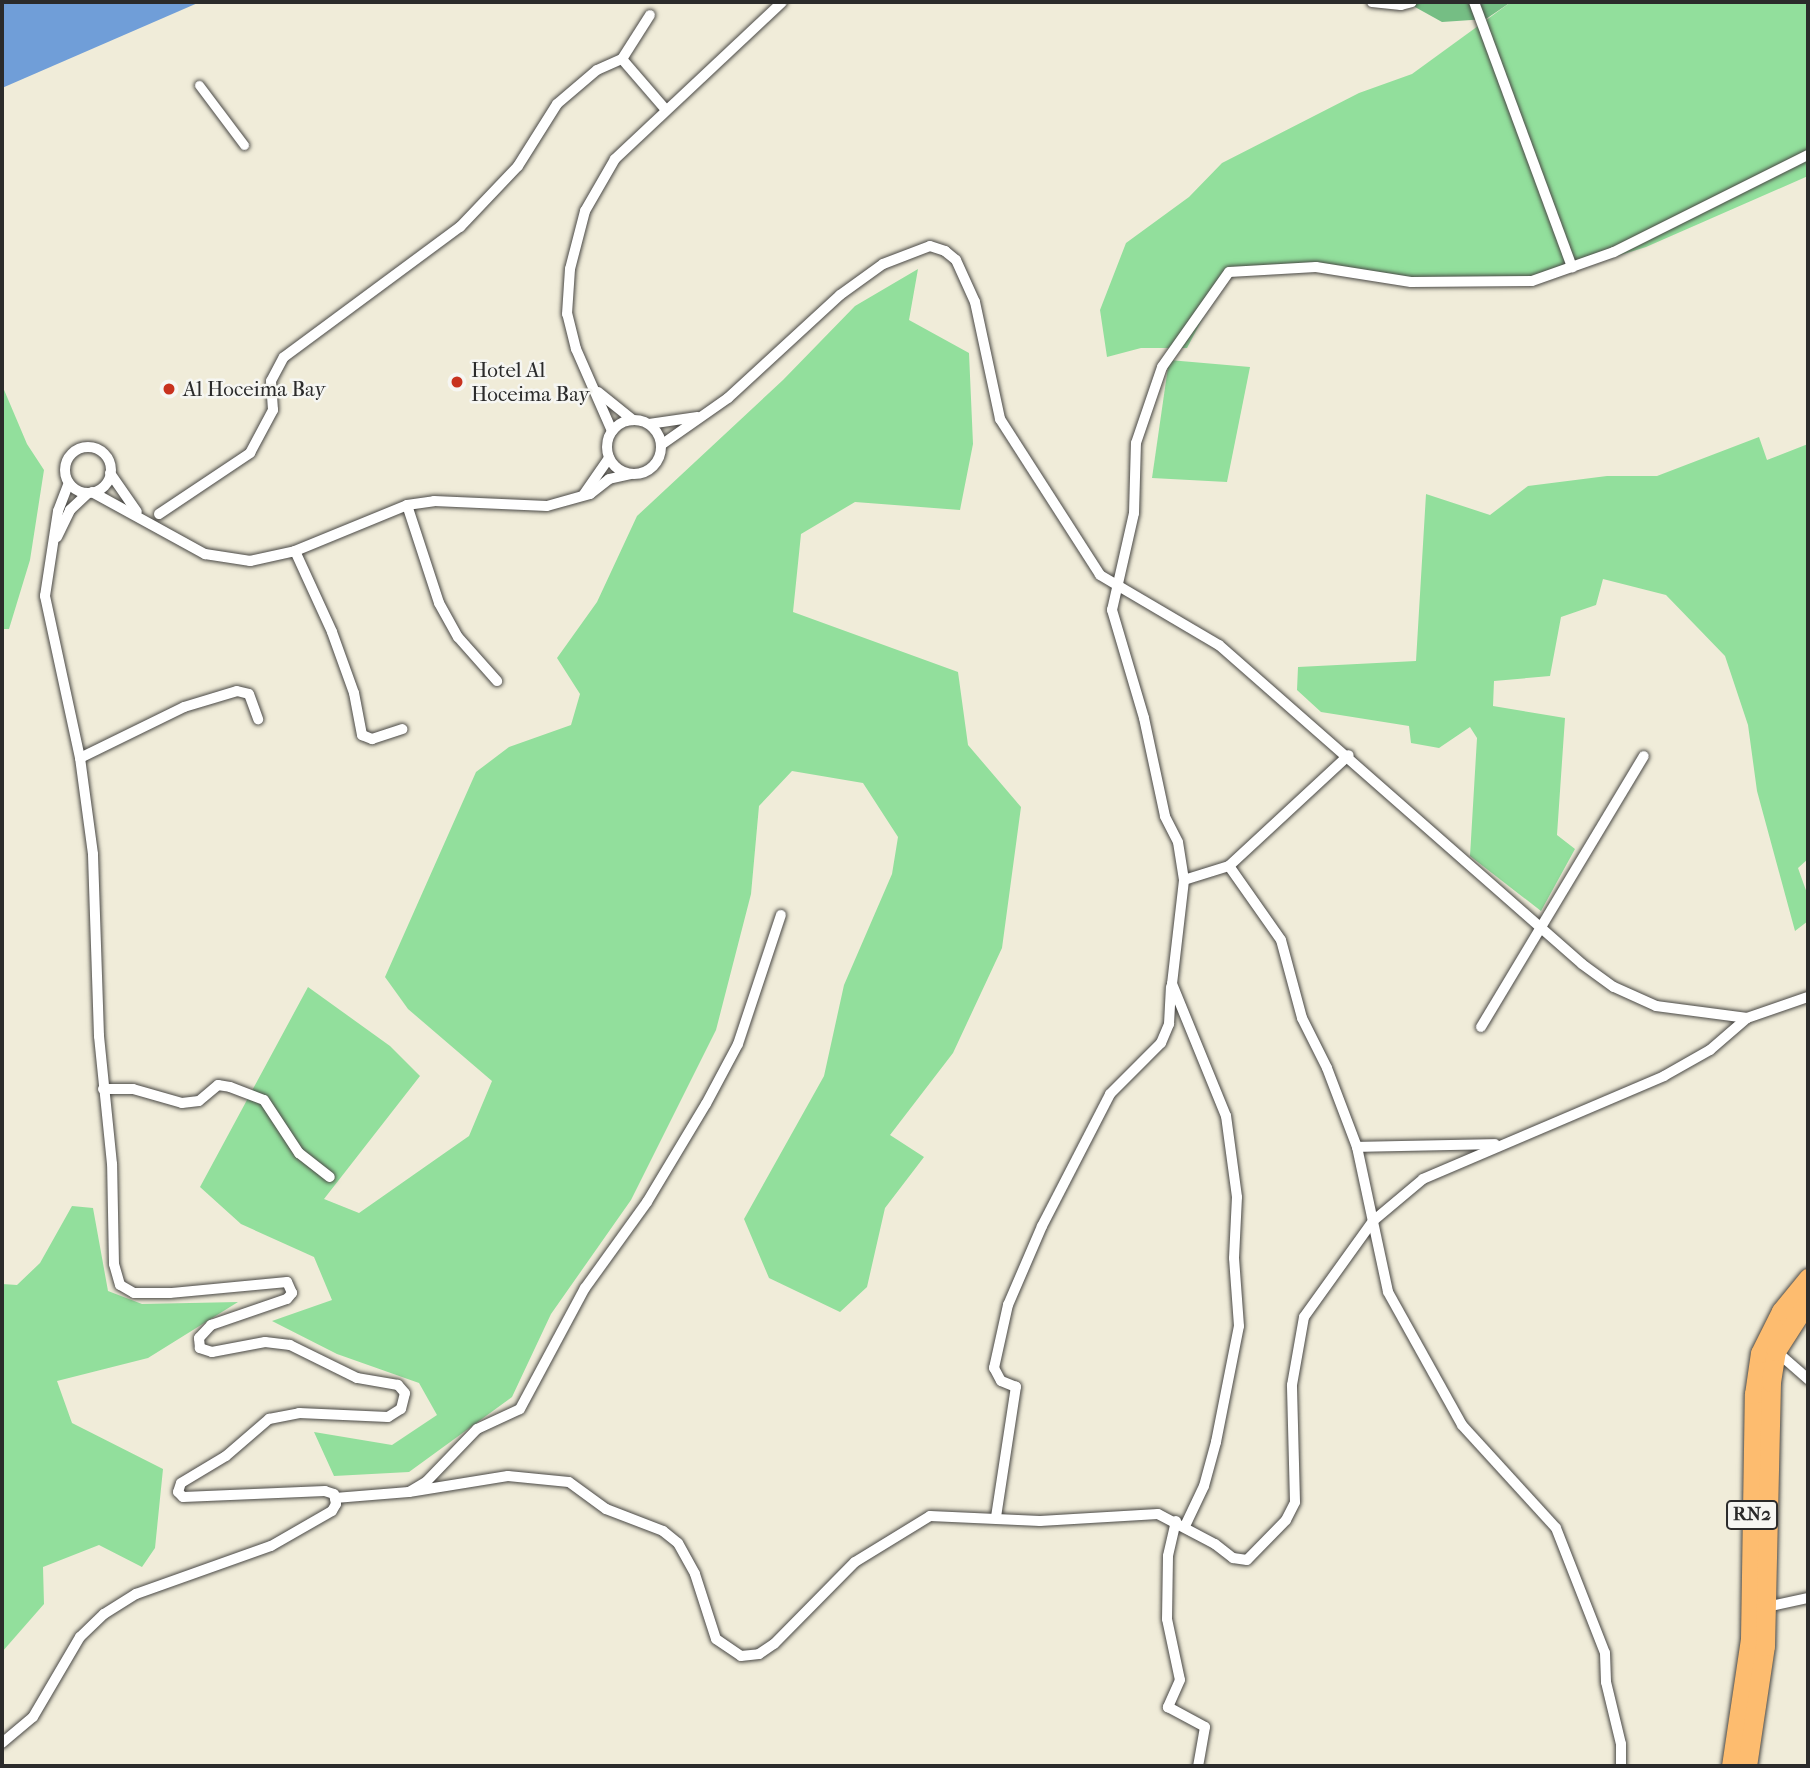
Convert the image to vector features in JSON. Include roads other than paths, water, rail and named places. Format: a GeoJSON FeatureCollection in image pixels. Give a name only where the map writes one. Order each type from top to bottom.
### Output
{"type":"FeatureCollection","features":[{"type":"Feature","properties":{"kind":"highway","name":"RN2"},"geometry":{"type":"LineString","coordinates":[[1731,1766],[1750,1639],[1754,1394],[1760,1353],[1781,1311],[1808,1278]]}},
{"type":"Feature","properties":{"kind":"highway","name":"RN2"},"geometry":{"type":"LineString","coordinates":[[1747,1766],[1760,1689],[1766,1607],[1771,1382],[1776,1351],[1808,1301]]}},
{"type":"Feature","properties":{"kind":"street"},"geometry":{"type":"LineString","coordinates":[[583,496],[609,458],[612,431],[576,349],[567,314],[570,269],[585,211],[615,159],[782,2]]}},
{"type":"Feature","properties":{"kind":"street"},"geometry":{"type":"LineString","coordinates":[[1372,2],[1412,2]]}},
{"type":"Feature","properties":{"kind":"street"},"geometry":{"type":"LineString","coordinates":[[1474,2],[1572,267]]}},
{"type":"Feature","properties":{"kind":"street"},"geometry":{"type":"LineString","coordinates":[[159,514],[250,453],[273,410],[271,381],[284,357],[460,227],[518,166],[557,104],[597,70],[622,58],[650,15]]}},
{"type":"Feature","properties":{"kind":"street"},"geometry":{"type":"LineString","coordinates":[[622,58],[666,110]]}},
{"type":"Feature","properties":{"kind":"street"},"geometry":{"type":"LineString","coordinates":[[200,85],[244,145]]}},
{"type":"Feature","properties":{"kind":"street"},"geometry":{"type":"LineString","coordinates":[[996,1517],[1016,1387],[1001,1381],[994,1368],[1008,1305],[1042,1226],[1110,1094],[1161,1043],[1169,1024],[1184,880],[1178,842],[1165,816],[1144,719],[1112,610],[1134,513],[1136,443],[1162,367],[1229,272],[1316,267],[1411,282],[1509,283],[1572,267],[1625,247],[1808,155]]}},
{"type":"Feature","properties":{"kind":"street"},"geometry":{"type":"LineString","coordinates":[[69,483],[139,515],[205,554],[250,561],[295,551],[407,505],[434,501],[532,508],[583,496],[609,479],[652,467],[661,445],[703,416],[840,295],[899,256],[937,247],[956,260],[975,302],[1000,419],[1100,575],[1117,588],[1219,645],[1614,987],[1656,1006],[1747,1018]]}},
{"type":"Feature","properties":{"kind":"street"},"geometry":{"type":"LineString","coordinates":[[596,390],[633,420],[649,424],[703,416]]}},
{"type":"Feature","properties":{"kind":"street"},"geometry":{"type":"LineString","coordinates":[[612,431],[633,420]]}},
{"type":"Feature","properties":{"kind":"street"},"geometry":{"type":"LineString","coordinates":[[649,424],[661,445]]}},
{"type":"Feature","properties":{"kind":"street"},"geometry":{"type":"LineString","coordinates":[[139,515],[110,473],[103,453],[82,448],[66,463],[69,483],[58,511],[51,549],[47,617],[80,758],[93,855],[103,1088],[111,1164],[114,1265],[120,1285],[134,1293],[170,1293],[288,1282],[292,1293],[287,1299],[211,1325],[199,1338],[200,1348],[212,1352],[265,1342],[299,1347],[344,1373],[398,1385],[405,1393],[401,1409],[388,1417],[299,1413],[269,1419],[226,1457],[181,1483],[179,1494],[190,1498],[325,1491],[335,1498],[409,1492],[508,1476],[569,1482],[606,1508],[663,1531],[678,1543],[695,1574],[716,1639],[741,1656],[759,1654],[775,1644],[855,1562],[930,1516],[1040,1521],[1148,1514],[1180,1524],[1243,1561],[1256,1556],[1286,1520],[1295,1502],[1292,1385],[1304,1317],[1373,1221],[1423,1179],[1664,1076],[1710,1050],[1747,1018],[1808,996]]}},
{"type":"Feature","properties":{"kind":"street"},"geometry":{"type":"LineString","coordinates":[[609,458],[630,474]]}},
{"type":"Feature","properties":{"kind":"street"},"geometry":{"type":"LineString","coordinates":[[51,549],[70,510],[90,492],[106,484],[110,473]]}},
{"type":"Feature","properties":{"kind":"street"},"geometry":{"type":"LineString","coordinates":[[407,505],[439,603],[458,637],[497,681]]}},
{"type":"Feature","properties":{"kind":"street"},"geometry":{"type":"LineString","coordinates":[[295,551],[345,669],[362,735],[372,739],[402,729]]}},
{"type":"Feature","properties":{"kind":"street"},"geometry":{"type":"LineString","coordinates":[[80,758],[184,707],[237,691],[249,694],[258,719]]}},
{"type":"Feature","properties":{"kind":"street"},"geometry":{"type":"LineString","coordinates":[[1184,880],[1229,866],[1349,755]]}},
{"type":"Feature","properties":{"kind":"street"},"geometry":{"type":"LineString","coordinates":[[1481,1027],[1644,756]]}},
{"type":"Feature","properties":{"kind":"street"},"geometry":{"type":"LineString","coordinates":[[1229,866],[1281,940],[1301,1018],[1327,1068],[1357,1147],[1382,1280],[1462,1425],[1556,1528],[1605,1653],[1608,1692],[1621,1744],[1621,1766]]}},
{"type":"Feature","properties":{"kind":"street"},"geometry":{"type":"LineString","coordinates":[[409,1492],[427,1480],[477,1429],[520,1409],[585,1288],[647,1202],[706,1104],[738,1044],[781,915]]}},
{"type":"Feature","properties":{"kind":"street"},"geometry":{"type":"LineString","coordinates":[[1172,984],[1226,1116],[1237,1197],[1234,1258],[1239,1326],[1235,1359],[1204,1486],[1180,1524],[1168,1556],[1167,1619],[1180,1681],[1168,1707],[1205,1727],[1198,1766]]}},
{"type":"Feature","properties":{"kind":"street"},"geometry":{"type":"LineString","coordinates":[[103,1088],[133,1089],[182,1103],[199,1101],[218,1085],[264,1100],[299,1153],[330,1177]]}},
{"type":"Feature","properties":{"kind":"street"},"geometry":{"type":"LineString","coordinates":[[1357,1147],[1505,1144]]}},
{"type":"Feature","properties":{"kind":"street"},"geometry":{"type":"LineString","coordinates":[[1776,1351],[1807,1374]]}},
{"type":"Feature","properties":{"kind":"street"},"geometry":{"type":"LineString","coordinates":[[2,1743],[45,1702],[75,1644],[104,1614],[136,1594],[271,1546],[332,1511],[335,1498]]}},
{"type":"Feature","properties":{"kind":"street"},"geometry":{"type":"LineString","coordinates":[[1766,1607],[1808,1598]]}},
{"type":"Feature","properties":{"kind":"water"},"geometry":{"type":"Polygon","coordinates":[[[2,2],[200,2],[2,88],[2,2]]]}},
{"type":"Feature","properties":{"kind":"place","name":"Hotel Al Hoceima Bay"},"geometry":{"type":"Point","coordinates":[457,382]}},
{"type":"Feature","properties":{"kind":"place","name":"Al Hoceima Bay"},"geometry":{"type":"Point","coordinates":[169,389]}}]}
